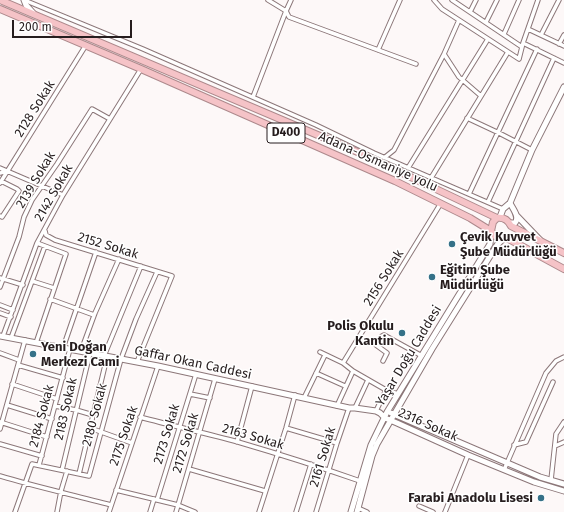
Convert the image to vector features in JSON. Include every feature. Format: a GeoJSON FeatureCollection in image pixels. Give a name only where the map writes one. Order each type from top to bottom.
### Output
{"type":"FeatureCollection","features":[{"type":"Feature","properties":{"kind":"highway","name":"Adana-Osmaniye yolu"},"geometry":{"type":"LineString","coordinates":[[0,0],[360,153],[498,218],[505,218],[511,224],[564,253]]}},
{"type":"Feature","properties":{"kind":"highway","name":"Adana-Osmaniye yolu"},"geometry":{"type":"LineString","coordinates":[[0,9],[141,69],[395,181],[441,203],[491,231],[495,236],[505,237],[564,269]]}},
{"type":"Feature","properties":{"kind":"highway","name":"Yaşar Doğu Caddesi"},"geometry":{"type":"LineString","coordinates":[[491,231],[493,222],[498,218]]}},
{"type":"Feature","properties":{"kind":"highway","name":"Yaşar Doğu Caddesi"},"geometry":{"type":"LineString","coordinates":[[505,237],[509,233],[511,224]]}},
{"type":"Feature","properties":{"kind":"main road"},"geometry":{"type":"LineString","coordinates":[[24,0],[26,6],[35,15]]}},
{"type":"Feature","properties":{"kind":"main road"},"geometry":{"type":"LineString","coordinates":[[498,218],[503,209],[510,203],[532,150],[564,87]]}},
{"type":"Feature","properties":{"kind":"main road"},"geometry":{"type":"LineString","coordinates":[[510,203],[517,216],[541,241]]}},
{"type":"Feature","properties":{"kind":"main road"},"geometry":{"type":"LineString","coordinates":[[511,224],[515,223],[517,216]]}},
{"type":"Feature","properties":{"kind":"main road","name":"Yaşar Doğu Caddesi"},"geometry":{"type":"LineString","coordinates":[[351,512],[371,445],[384,418],[490,244],[491,231]]}},
{"type":"Feature","properties":{"kind":"main road","name":"Yaşar Doğu Caddesi"},"geometry":{"type":"LineString","coordinates":[[357,510],[372,456],[393,414],[493,252],[505,237]]}},
{"type":"Feature","properties":{"kind":"main road","name":"Gaffar Okan Caddesi"},"geometry":{"type":"LineString","coordinates":[[2,336],[158,366],[337,406],[378,412]]}},
{"type":"Feature","properties":{"kind":"main road","name":"2316 Sokak"},"geometry":{"type":"LineString","coordinates":[[378,412],[393,414],[507,463],[564,484]]}},
{"type":"Feature","properties":{"kind":"main road","name":"2316 Sokak"},"geometry":{"type":"LineString","coordinates":[[378,412],[384,418],[468,455],[534,482],[564,491]]}},
{"type":"Feature","properties":{"kind":"street"},"geometry":{"type":"LineString","coordinates":[[24,0],[143,49],[316,124],[384,158],[503,209]]}},
{"type":"Feature","properties":{"kind":"street"},"geometry":{"type":"LineString","coordinates":[[268,0],[286,11],[289,17],[416,64]]}},
{"type":"Feature","properties":{"kind":"street"},"geometry":{"type":"LineString","coordinates":[[253,97],[291,0]]}},
{"type":"Feature","properties":{"kind":"street"},"geometry":{"type":"LineString","coordinates":[[378,50],[400,0]]}},
{"type":"Feature","properties":{"kind":"street"},"geometry":{"type":"LineString","coordinates":[[434,0],[442,9],[519,59],[538,0]]}},
{"type":"Feature","properties":{"kind":"street"},"geometry":{"type":"LineString","coordinates":[[452,0],[522,47]]}},
{"type":"Feature","properties":{"kind":"street"},"geometry":{"type":"LineString","coordinates":[[470,12],[476,0]]}},
{"type":"Feature","properties":{"kind":"street"},"geometry":{"type":"LineString","coordinates":[[486,22],[497,0]]}},
{"type":"Feature","properties":{"kind":"street"},"geometry":{"type":"LineString","coordinates":[[504,34],[519,0]]}},
{"type":"Feature","properties":{"kind":"street"},"geometry":{"type":"LineString","coordinates":[[541,35],[559,0]]}},
{"type":"Feature","properties":{"kind":"street"},"geometry":{"type":"LineString","coordinates":[[384,158],[394,150],[444,54],[459,20]]}},
{"type":"Feature","properties":{"kind":"street"},"geometry":{"type":"LineString","coordinates":[[528,29],[564,46]]}},
{"type":"Feature","properties":{"kind":"street"},"geometry":{"type":"LineString","coordinates":[[559,44],[564,35]]}},
{"type":"Feature","properties":{"kind":"street"},"geometry":{"type":"LineString","coordinates":[[408,168],[488,39]]}},
{"type":"Feature","properties":{"kind":"street"},"geometry":{"type":"LineString","coordinates":[[524,43],[564,63]]}},
{"type":"Feature","properties":{"kind":"street","name":"2128 Sokak"},"geometry":{"type":"LineString","coordinates":[[0,182],[86,46]]}},
{"type":"Feature","properties":{"kind":"street"},"geometry":{"type":"LineString","coordinates":[[470,194],[537,49]]}},
{"type":"Feature","properties":{"kind":"street"},"geometry":{"type":"LineString","coordinates":[[431,178],[508,52]]}},
{"type":"Feature","properties":{"kind":"street"},"geometry":{"type":"LineString","coordinates":[[444,54],[462,80],[481,96]]}},
{"type":"Feature","properties":{"kind":"street"},"geometry":{"type":"LineString","coordinates":[[488,202],[554,58]]}},
{"type":"Feature","properties":{"kind":"street","name":"2142 Sokak"},"geometry":{"type":"LineString","coordinates":[[2,336],[11,316],[37,243],[63,195],[141,69]]}},
{"type":"Feature","properties":{"kind":"street","name":"2139 Sokak"},"geometry":{"type":"LineString","coordinates":[[0,288],[1,278],[19,237],[24,217],[32,200],[92,109],[110,119]]}},
{"type":"Feature","properties":{"kind":"street"},"geometry":{"type":"LineString","coordinates":[[467,118],[532,150]]}},
{"type":"Feature","properties":{"kind":"street"},"geometry":{"type":"LineString","coordinates":[[0,168],[63,195]]}},
{"type":"Feature","properties":{"kind":"street"},"geometry":{"type":"LineString","coordinates":[[0,173],[7,171]]}},
{"type":"Feature","properties":{"kind":"street"},"geometry":{"type":"LineString","coordinates":[[0,182],[17,189],[19,192],[2,216],[0,216]]}},
{"type":"Feature","properties":{"kind":"street","name":"2156 Sokak"},"geometry":{"type":"LineString","coordinates":[[343,363],[441,203]]}},
{"type":"Feature","properties":{"kind":"street","name":"2152 Sokak"},"geometry":{"type":"LineString","coordinates":[[45,229],[48,237],[172,276],[137,362]]}},
{"type":"Feature","properties":{"kind":"street"},"geometry":{"type":"LineString","coordinates":[[36,343],[66,254],[37,243]]}},
{"type":"Feature","properties":{"kind":"street"},"geometry":{"type":"LineString","coordinates":[[11,338],[45,246]]}},
{"type":"Feature","properties":{"kind":"street"},"geometry":{"type":"LineString","coordinates":[[63,348],[96,252]]}},
{"type":"Feature","properties":{"kind":"street"},"geometry":{"type":"LineString","coordinates":[[81,352],[94,315],[118,259]]}},
{"type":"Feature","properties":{"kind":"street"},"geometry":{"type":"LineString","coordinates":[[15,512],[32,464],[79,474],[106,356],[141,266]]}},
{"type":"Feature","properties":{"kind":"street","name":"2180 Sokak"},"geometry":{"type":"LineString","coordinates":[[79,474],[89,476],[121,359],[136,318],[157,272]]}},
{"type":"Feature","properties":{"kind":"street"},"geometry":{"type":"LineString","coordinates":[[1,278],[23,284]]}},
{"type":"Feature","properties":{"kind":"street"},"geometry":{"type":"LineString","coordinates":[[32,281],[54,288]]}},
{"type":"Feature","properties":{"kind":"street"},"geometry":{"type":"LineString","coordinates":[[50,299],[94,315]]}},
{"type":"Feature","properties":{"kind":"street"},"geometry":{"type":"LineString","coordinates":[[0,305],[13,310]]}},
{"type":"Feature","properties":{"kind":"street"},"geometry":{"type":"LineString","coordinates":[[0,313],[11,316]]}},
{"type":"Feature","properties":{"kind":"street"},"geometry":{"type":"LineString","coordinates":[[383,361],[387,353],[376,345],[384,335],[422,356]]}},
{"type":"Feature","properties":{"kind":"street"},"geometry":{"type":"LineString","coordinates":[[0,429],[25,340]]}},
{"type":"Feature","properties":{"kind":"street","name":"2184 Sokak"},"geometry":{"type":"LineString","coordinates":[[39,466],[70,349]]}},
{"type":"Feature","properties":{"kind":"street"},"geometry":{"type":"LineString","coordinates":[[320,352],[343,363],[353,371],[386,390],[398,394]]}},
{"type":"Feature","properties":{"kind":"street"},"geometry":{"type":"LineString","coordinates":[[0,353],[19,360]]}},
{"type":"Feature","properties":{"kind":"street","name":"2183 Sokak"},"geometry":{"type":"LineString","coordinates":[[62,470],[90,353]]}},
{"type":"Feature","properties":{"kind":"street"},"geometry":{"type":"LineString","coordinates":[[304,398],[325,355]]}},
{"type":"Feature","properties":{"kind":"street"},"geometry":{"type":"LineString","coordinates":[[504,470],[546,373],[556,361],[564,357]]}},
{"type":"Feature","properties":{"kind":"street"},"geometry":{"type":"LineString","coordinates":[[18,365],[62,378]]}},
{"type":"Feature","properties":{"kind":"street","name":"2175 Sokak"},"geometry":{"type":"LineString","coordinates":[[109,512],[158,366]]}},
{"type":"Feature","properties":{"kind":"street"},"geometry":{"type":"LineString","coordinates":[[337,406],[353,371]]}},
{"type":"Feature","properties":{"kind":"street"},"geometry":{"type":"LineString","coordinates":[[316,373],[345,386]]}},
{"type":"Feature","properties":{"kind":"street","name":"2173 Sokak"},"geometry":{"type":"LineString","coordinates":[[150,512],[180,428],[196,374]]}},
{"type":"Feature","properties":{"kind":"street","name":"2172 Sokak"},"geometry":{"type":"LineString","coordinates":[[176,512],[215,379]]}},
{"type":"Feature","properties":{"kind":"street"},"geometry":{"type":"LineString","coordinates":[[355,408],[368,380]]}},
{"type":"Feature","properties":{"kind":"street"},"geometry":{"type":"LineString","coordinates":[[514,445],[526,442],[552,382]]}},
{"type":"Feature","properties":{"kind":"street"},"geometry":{"type":"LineString","coordinates":[[12,384],[57,399]]}},
{"type":"Feature","properties":{"kind":"street"},"geometry":{"type":"LineString","coordinates":[[237,442],[252,386]]}},
{"type":"Feature","properties":{"kind":"street"},"geometry":{"type":"LineString","coordinates":[[378,412],[386,390]]}},
{"type":"Feature","properties":{"kind":"street"},"geometry":{"type":"LineString","coordinates":[[190,394],[210,398]]}},
{"type":"Feature","properties":{"kind":"street"},"geometry":{"type":"LineString","coordinates":[[259,512],[295,396]]}},
{"type":"Feature","properties":{"kind":"street"},"geometry":{"type":"LineString","coordinates":[[7,405],[52,419]]}},
{"type":"Feature","properties":{"kind":"street"},"geometry":{"type":"LineString","coordinates":[[55,406],[93,415]]}},
{"type":"Feature","properties":{"kind":"street","name":"2161 Sokak"},"geometry":{"type":"LineString","coordinates":[[316,512],[328,470],[349,408]]}},
{"type":"Feature","properties":{"kind":"street","name":"2163 Sokak"},"geometry":{"type":"LineString","coordinates":[[140,417],[237,442],[311,464],[360,481]]}},
{"type":"Feature","properties":{"kind":"street"},"geometry":{"type":"LineString","coordinates":[[1,422],[47,437]]}},
{"type":"Feature","properties":{"kind":"street"},"geometry":{"type":"LineString","coordinates":[[551,480],[556,434],[564,422]]}},
{"type":"Feature","properties":{"kind":"street"},"geometry":{"type":"LineString","coordinates":[[90,428],[132,443]]}},
{"type":"Feature","properties":{"kind":"street"},"geometry":{"type":"LineString","coordinates":[[286,428],[337,443]]}},
{"type":"Feature","properties":{"kind":"street"},"geometry":{"type":"LineString","coordinates":[[555,446],[564,442]]}},
{"type":"Feature","properties":{"kind":"street"},"geometry":{"type":"LineString","coordinates":[[0,444],[42,456]]}},
{"type":"Feature","properties":{"kind":"street"},"geometry":{"type":"LineString","coordinates":[[445,512],[468,455]]}},
{"type":"Feature","properties":{"kind":"street"},"geometry":{"type":"LineString","coordinates":[[296,512],[311,464]]}},
{"type":"Feature","properties":{"kind":"street"},"geometry":{"type":"LineString","coordinates":[[189,469],[265,491]]}},
{"type":"Feature","properties":{"kind":"street"},"geometry":{"type":"LineString","coordinates":[[57,512],[61,492],[68,471]]}},
{"type":"Feature","properties":{"kind":"street"},"geometry":{"type":"LineString","coordinates":[[0,476],[111,505]]}},
{"type":"Feature","properties":{"kind":"street"},"geometry":{"type":"LineString","coordinates":[[116,490],[178,505],[195,512]]}},
{"type":"Feature","properties":{"kind":"street"},"geometry":{"type":"LineString","coordinates":[[419,506],[433,512]]}},
{"type":"Feature","properties":{"kind":"street"},"geometry":{"type":"LineString","coordinates":[[357,510],[367,512]]}},
{"type":"Feature","properties":{"kind":"place","name":"Çevik Kuvvet Şube Müdürlüğü"},"geometry":{"type":"Point","coordinates":[452,244]}},
{"type":"Feature","properties":{"kind":"place","name":"Eğitim Şube Müdürlüğü"},"geometry":{"type":"Point","coordinates":[432,277]}},
{"type":"Feature","properties":{"kind":"place","name":"Polis Okulu Kantin"},"geometry":{"type":"Point","coordinates":[402,333]}},
{"type":"Feature","properties":{"kind":"place","name":"Yeni Doğan Merkezi Cami"},"geometry":{"type":"Point","coordinates":[33,354]}},
{"type":"Feature","properties":{"kind":"place","name":"Farabi Anadolu Lisesi"},"geometry":{"type":"Point","coordinates":[541,498]}}]}
